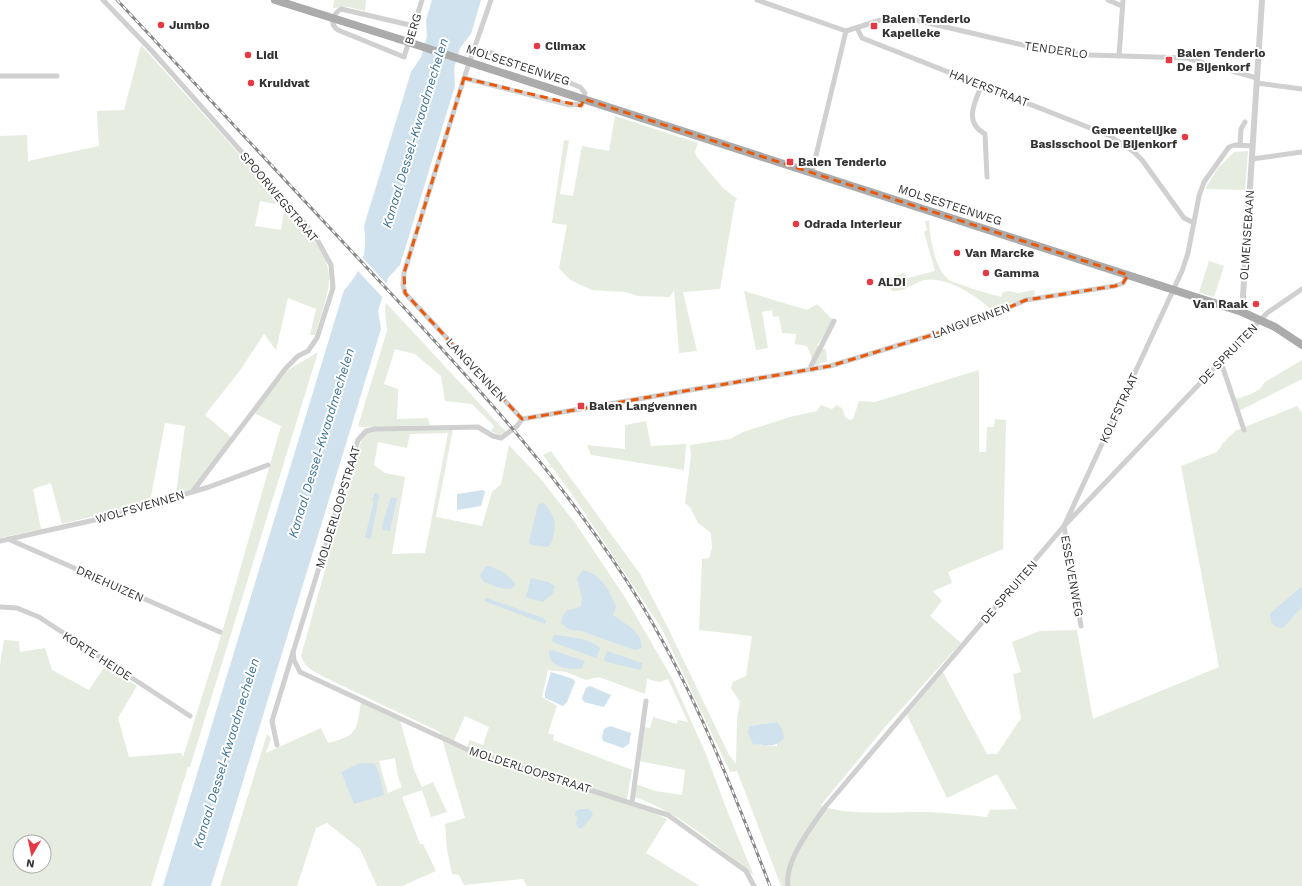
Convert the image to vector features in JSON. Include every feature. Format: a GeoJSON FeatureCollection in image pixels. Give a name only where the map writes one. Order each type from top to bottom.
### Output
{"type":"FeatureCollection","features":[{"type":"Feature","properties":{"kind":"main road","name":"MOLSESTEENWEG"},"geometry":{"type":"LineString","coordinates":[[275,0],[812,172],[1242,312],[1261,320],[1302,345]]}},
{"type":"Feature","properties":{"kind":"street","name":"SPOORWEGSTRAAT"},"geometry":{"type":"LineString","coordinates":[[103,0],[151,50],[305,223],[327,256],[333,272],[333,288],[313,346],[295,359],[286,368],[193,491]]}},
{"type":"Feature","properties":{"kind":"street","name":"BERG"},"geometry":{"type":"LineString","coordinates":[[333,18],[333,27],[338,30],[404,57],[422,0]]}},
{"type":"Feature","properties":{"kind":"street","name":"LANGVENNEN"},"geometry":{"type":"LineString","coordinates":[[491,0],[479,40],[474,48],[464,78],[404,273],[403,285],[406,293],[522,419],[812,370],[846,362],[964,326],[1026,300],[1115,286],[1123,283],[1128,275]]}},
{"type":"Feature","properties":{"kind":"street"},"geometry":{"type":"LineString","coordinates":[[757,0],[846,31],[857,28]]}},
{"type":"Feature","properties":{"kind":"street"},"geometry":{"type":"LineString","coordinates":[[1108,0],[1122,3],[1119,56]]}},
{"type":"Feature","properties":{"kind":"street","name":"OLMENSEBAAN"},"geometry":{"type":"LineString","coordinates":[[1242,312],[1262,0]]}},
{"type":"Feature","properties":{"kind":"street"},"geometry":{"type":"LineString","coordinates":[[333,18],[341,9],[414,26]]}},
{"type":"Feature","properties":{"kind":"street","name":"TENDERLO"},"geometry":{"type":"LineString","coordinates":[[857,28],[876,20],[887,18],[911,19],[1036,48],[1090,55],[1186,58],[1257,80],[1302,89]]}},
{"type":"Feature","properties":{"kind":"street","name":"HAVERSTRAAT"},"geometry":{"type":"LineString","coordinates":[[857,28],[862,38],[982,84],[1108,135],[1122,143],[1142,160],[1184,218],[1194,223]]}},
{"type":"Feature","properties":{"kind":"street"},"geometry":{"type":"LineString","coordinates":[[812,172],[846,31]]}},
{"type":"Feature","properties":{"kind":"street","name":"MOLSESTEENWEG"},"geometry":{"type":"LineString","coordinates":[[464,78],[570,105],[579,106],[582,104],[584,99],[585,93],[580,87],[492,53],[474,48]]}},
{"type":"Feature","properties":{"kind":"street"},"geometry":{"type":"LineString","coordinates":[[0,76],[58,76]]}},
{"type":"Feature","properties":{"kind":"street"},"geometry":{"type":"LineString","coordinates":[[982,84],[973,105],[972,122],[974,126],[985,134],[987,177]]}},
{"type":"Feature","properties":{"kind":"street"},"geometry":{"type":"LineString","coordinates":[[1245,122],[1241,129],[1240,145],[1252,146]]}},
{"type":"Feature","properties":{"kind":"street","name":"KOLFSTRAAT"},"geometry":{"type":"LineString","coordinates":[[1064,526],[1174,290],[1188,253],[1198,196],[1208,173],[1229,147],[1240,145]]}},
{"type":"Feature","properties":{"kind":"street"},"geometry":{"type":"LineString","coordinates":[[1252,159],[1302,152]]}},
{"type":"Feature","properties":{"kind":"street","name":"DE SPRUITEN"},"geometry":{"type":"LineString","coordinates":[[788,886],[790,867],[795,854],[826,806],[1064,526],[1267,313],[1302,289]]}},
{"type":"Feature","properties":{"kind":"street"},"geometry":{"type":"LineString","coordinates":[[812,370],[811,366],[835,323],[834,321]]}},
{"type":"Feature","properties":{"kind":"street"},"geometry":{"type":"LineString","coordinates":[[1221,362],[1244,430]]}},
{"type":"Feature","properties":{"kind":"street","name":"MOLDERLOOPSTRAAT"},"geometry":{"type":"LineString","coordinates":[[278,745],[272,720],[358,440],[362,434],[375,429],[478,427],[493,436],[501,438],[517,426],[522,419]]}},
{"type":"Feature","properties":{"kind":"street","name":"WOLFSVENNEN"},"geometry":{"type":"LineString","coordinates":[[8,539],[108,517],[193,491],[268,465]]}},
{"type":"Feature","properties":{"kind":"street","name":"ESSEVENWEG"},"geometry":{"type":"LineString","coordinates":[[1064,526],[1081,626]]}},
{"type":"Feature","properties":{"kind":"street"},"geometry":{"type":"LineString","coordinates":[[0,541],[8,539]]}},
{"type":"Feature","properties":{"kind":"street","name":"DRIEHUIZEN"},"geometry":{"type":"LineString","coordinates":[[8,539],[220,632]]}},
{"type":"Feature","properties":{"kind":"street","name":"KORTE HEIDE"},"geometry":{"type":"LineString","coordinates":[[0,607],[17,608],[39,617],[190,716]]}},
{"type":"Feature","properties":{"kind":"street"},"geometry":{"type":"LineString","coordinates":[[286,674],[291,672],[300,672],[294,660],[293,652]]}},
{"type":"Feature","properties":{"kind":"street","name":"MOLDERLOOPSTRAAT"},"geometry":{"type":"LineString","coordinates":[[300,672],[476,754],[660,811],[676,820],[746,871],[754,886]]}},
{"type":"Feature","properties":{"kind":"street"},"geometry":{"type":"LineString","coordinates":[[632,802],[646,701]]}},
{"type":"Feature","properties":{"kind":"highlighted area"},"geometry":{"type":"Polygon","coordinates":[[[464,78],[581,106],[584,99],[1128,275],[1123,283],[1115,286],[1026,300],[975,322],[830,366],[522,419],[405,293],[404,273],[464,78]]]}},
{"type":"Feature","properties":{"kind":"shaded area"},"geometry":{"type":"Polygon","coordinates":[[[334,0],[366,0],[365,11],[348,7],[333,8],[334,0]]]}},
{"type":"Feature","properties":{"kind":"shaded area"},"geometry":{"type":"Polygon","coordinates":[[[141,45],[278,197],[275,204],[260,201],[255,226],[281,230],[284,211],[308,233],[315,242],[326,260],[328,271],[329,281],[324,308],[315,335],[310,335],[316,309],[288,298],[276,350],[264,334],[241,369],[205,415],[231,437],[193,489],[176,494],[185,426],[165,423],[150,502],[62,524],[51,483],[33,489],[41,529],[0,538],[0,136],[27,135],[28,161],[99,146],[97,111],[124,110],[141,45]]]}},
{"type":"Feature","properties":{"kind":"shaded area"},"geometry":{"type":"Polygon","coordinates":[[[615,116],[698,143],[695,152],[697,157],[723,188],[737,199],[735,202],[720,289],[683,292],[697,351],[679,353],[674,290],[670,297],[638,296],[626,292],[591,290],[569,279],[559,268],[567,225],[552,223],[564,140],[569,141],[560,194],[573,196],[582,146],[609,151],[615,116]]]}},
{"type":"Feature","properties":{"kind":"shaded area"},"geometry":{"type":"Polygon","coordinates":[[[1248,151],[1245,190],[1205,189],[1218,168],[1234,152],[1248,151]]]}},
{"type":"Feature","properties":{"kind":"shaded area"},"geometry":{"type":"Polygon","coordinates":[[[925,221],[929,221],[930,235],[936,260],[943,274],[948,279],[1001,297],[1003,292],[1009,291],[1018,293],[1034,290],[1035,295],[991,310],[978,298],[960,288],[941,281],[924,280],[905,289],[892,291],[888,284],[890,277],[904,273],[908,278],[935,271],[924,232],[927,230],[925,221]]]}},
{"type":"Feature","properties":{"kind":"shaded area"},"geometry":{"type":"Polygon","coordinates":[[[1209,261],[1224,266],[1214,297],[1199,292],[1209,261]]]}},
{"type":"Feature","properties":{"kind":"shaded area"},"geometry":{"type":"Polygon","coordinates":[[[744,291],[807,310],[817,304],[833,320],[817,346],[826,350],[827,361],[815,366],[807,346],[795,344],[796,334],[782,333],[779,316],[773,317],[772,310],[762,312],[768,348],[756,350],[744,291]]]}},
{"type":"Feature","properties":{"kind":"shaded area"},"geometry":{"type":"Polygon","coordinates":[[[386,303],[506,432],[499,435],[491,431],[494,426],[472,404],[445,401],[441,376],[415,354],[395,349],[384,384],[398,389],[397,419],[428,418],[430,425],[358,426],[387,331],[385,309],[386,303]]]}},
{"type":"Feature","properties":{"kind":"shaded area"},"geometry":{"type":"Polygon","coordinates":[[[318,352],[190,767],[188,767],[151,886],[0,886],[0,665],[4,640],[19,641],[20,652],[45,648],[52,670],[89,690],[105,666],[137,686],[118,718],[129,757],[181,753],[183,757],[221,636],[281,426],[254,413],[288,370],[318,352]]]}},
{"type":"Feature","properties":{"kind":"shaded area"},"geometry":{"type":"Polygon","coordinates":[[[1302,360],[1302,379],[1239,411],[1236,399],[1260,389],[1265,382],[1302,360]]]}},
{"type":"Feature","properties":{"kind":"shaded area"},"geometry":{"type":"Polygon","coordinates":[[[979,370],[979,452],[986,452],[987,427],[994,427],[995,419],[1006,420],[1003,549],[948,572],[952,583],[933,591],[942,601],[930,616],[961,643],[885,727],[821,805],[831,809],[844,811],[873,813],[928,812],[987,817],[990,810],[1017,809],[997,774],[947,798],[907,715],[943,672],[987,754],[997,754],[1021,718],[1013,674],[1021,672],[1012,642],[1040,631],[1077,630],[1093,719],[1219,667],[1181,466],[1217,452],[1223,443],[1235,431],[1297,406],[1302,413],[1302,886],[781,886],[737,771],[730,772],[662,629],[574,497],[543,455],[551,451],[640,574],[668,628],[729,755],[736,764],[737,720],[740,702],[731,688],[733,682],[746,676],[752,636],[699,630],[702,559],[709,558],[712,548],[711,533],[698,523],[690,507],[685,503],[691,456],[690,445],[730,439],[743,432],[790,417],[817,411],[821,405],[832,409],[837,405],[843,409],[845,417],[849,420],[853,419],[859,401],[875,402],[979,370]],[[777,722],[749,726],[760,745],[777,746],[777,722]]]}},
{"type":"Feature","properties":{"kind":"shaded area"},"geometry":{"type":"Polygon","coordinates":[[[646,421],[651,446],[686,444],[684,470],[591,455],[587,445],[625,449],[625,425],[646,421]]]}},
{"type":"Feature","properties":{"kind":"shaded area"},"geometry":{"type":"Polygon","coordinates":[[[453,429],[436,517],[482,526],[492,492],[501,484],[509,445],[540,478],[576,524],[626,599],[672,678],[706,754],[754,876],[698,831],[683,821],[652,804],[635,797],[636,784],[655,791],[682,795],[685,770],[639,761],[644,727],[650,728],[653,717],[677,724],[678,720],[688,722],[668,679],[660,682],[647,679],[645,694],[599,677],[586,680],[566,672],[548,670],[542,697],[557,706],[548,733],[554,735],[553,740],[632,770],[626,804],[667,819],[646,853],[700,886],[527,886],[523,879],[464,885],[459,875],[452,874],[447,850],[445,824],[465,818],[440,732],[318,674],[305,664],[301,656],[363,434],[378,431],[453,429]],[[448,433],[410,434],[407,448],[378,442],[374,465],[385,473],[405,477],[392,554],[425,553],[448,433]],[[465,716],[452,745],[466,750],[470,740],[483,745],[489,727],[465,716]]]}},
{"type":"Feature","properties":{"kind":"shaded area"},"geometry":{"type":"Polygon","coordinates":[[[361,702],[400,720],[414,770],[422,787],[433,782],[447,812],[431,817],[422,790],[402,797],[420,844],[423,844],[436,871],[402,886],[377,886],[360,849],[327,823],[316,828],[297,886],[220,886],[267,734],[271,738],[266,753],[321,728],[328,743],[338,740],[354,731],[358,720],[361,702]],[[395,758],[379,761],[388,793],[402,787],[398,777],[395,758]],[[350,768],[341,772],[355,804],[350,768]]]}},
{"type":"Feature","properties":{"kind":"water","name":"Kanaal Dessel-Kwaadmechelen"},"geometry":{"type":"Polygon","coordinates":[[[432,0],[481,0],[471,34],[460,48],[454,68],[455,86],[400,265],[388,278],[378,311],[381,329],[211,886],[163,886],[344,290],[355,276],[362,261],[365,245],[364,226],[411,72],[421,57],[427,37],[426,20],[432,0]]]}},
{"type":"Feature","properties":{"kind":"water"},"geometry":{"type":"Polygon","coordinates":[[[483,490],[485,492],[481,506],[457,510],[457,494],[483,490]]]}},
{"type":"Feature","properties":{"kind":"water"},"geometry":{"type":"Polygon","coordinates":[[[375,493],[379,494],[379,497],[371,538],[369,539],[365,537],[374,501],[372,500],[375,493]]]}},
{"type":"Feature","properties":{"kind":"water"},"geometry":{"type":"Polygon","coordinates":[[[391,497],[397,498],[390,531],[383,530],[382,526],[391,497]]]}},
{"type":"Feature","properties":{"kind":"water"},"geometry":{"type":"Polygon","coordinates":[[[541,503],[545,504],[548,508],[555,523],[552,540],[547,547],[531,545],[529,542],[538,505],[541,503]]]}},
{"type":"Feature","properties":{"kind":"water"},"geometry":{"type":"Polygon","coordinates":[[[489,566],[503,572],[515,583],[514,587],[507,589],[484,582],[480,576],[485,567],[489,566]]]}},
{"type":"Feature","properties":{"kind":"water"},"geometry":{"type":"Polygon","coordinates":[[[583,570],[595,575],[604,584],[611,594],[616,607],[613,615],[633,629],[640,638],[642,648],[635,650],[581,631],[568,629],[561,623],[565,612],[581,606],[582,598],[577,578],[583,570]]]}},
{"type":"Feature","properties":{"kind":"water"},"geometry":{"type":"Polygon","coordinates":[[[531,578],[548,582],[555,586],[553,593],[543,602],[526,597],[531,578]]]}},
{"type":"Feature","properties":{"kind":"water"},"geometry":{"type":"Polygon","coordinates":[[[1302,586],[1302,607],[1283,628],[1277,627],[1271,622],[1270,614],[1302,586]]]}},
{"type":"Feature","properties":{"kind":"water"},"geometry":{"type":"Polygon","coordinates":[[[487,598],[543,618],[546,621],[545,624],[487,602],[484,600],[487,598]]]}},
{"type":"Feature","properties":{"kind":"water"},"geometry":{"type":"Polygon","coordinates":[[[556,635],[592,642],[600,648],[596,658],[555,643],[552,641],[553,636],[556,635]]]}},
{"type":"Feature","properties":{"kind":"water"},"geometry":{"type":"Polygon","coordinates":[[[552,650],[585,661],[582,668],[572,669],[560,667],[555,664],[549,656],[549,651],[552,650]]]}},
{"type":"Feature","properties":{"kind":"water"},"geometry":{"type":"Polygon","coordinates":[[[607,651],[642,663],[641,670],[607,662],[604,660],[607,651]]]}},
{"type":"Feature","properties":{"kind":"water"},"geometry":{"type":"Polygon","coordinates":[[[551,672],[573,679],[575,682],[567,702],[563,706],[545,698],[545,692],[551,672]]]}},
{"type":"Feature","properties":{"kind":"water"},"geometry":{"type":"Polygon","coordinates":[[[590,686],[611,695],[604,707],[584,702],[582,698],[586,688],[590,686]]]}},
{"type":"Feature","properties":{"kind":"water"},"geometry":{"type":"Polygon","coordinates":[[[777,722],[782,729],[784,738],[781,741],[774,745],[753,744],[748,733],[749,726],[777,722]]]}},
{"type":"Feature","properties":{"kind":"water"},"geometry":{"type":"Polygon","coordinates":[[[610,726],[631,733],[629,744],[623,748],[603,741],[602,736],[604,729],[610,726]]]}},
{"type":"Feature","properties":{"kind":"water"},"geometry":{"type":"Polygon","coordinates":[[[360,763],[375,764],[379,772],[384,795],[354,804],[341,772],[360,763]]]}},
{"type":"Feature","properties":{"kind":"water"},"geometry":{"type":"Polygon","coordinates":[[[581,809],[589,809],[593,813],[591,818],[581,829],[578,828],[576,823],[578,817],[575,816],[576,811],[581,809]]]}},
{"type":"Feature","properties":{"kind":"pier"},"geometry":{"type":"Polygon","coordinates":[[[361,256],[388,285],[384,299],[357,270],[361,256]]]}},
{"type":"Feature","properties":{"kind":"railway"},"geometry":{"type":"LineString","coordinates":[[117,0],[454,362],[522,440],[585,521],[615,563],[643,607],[680,674],[728,779],[770,886]]}},
{"type":"Feature","properties":{"kind":"place","name":"Jumbo"},"geometry":{"type":"Point","coordinates":[161,25]}},
{"type":"Feature","properties":{"kind":"place","name":"Balen Tenderlo Kapelleke"},"geometry":{"type":"Point","coordinates":[874,26]}},
{"type":"Feature","properties":{"kind":"place","name":"Climax"},"geometry":{"type":"Point","coordinates":[537,46]}},
{"type":"Feature","properties":{"kind":"place","name":"Lidl"},"geometry":{"type":"Point","coordinates":[248,55]}},
{"type":"Feature","properties":{"kind":"place","name":"Balen Tenderlo De Bijenkorf"},"geometry":{"type":"Point","coordinates":[1169,60]}},
{"type":"Feature","properties":{"kind":"place","name":"Kruidvat"},"geometry":{"type":"Point","coordinates":[251,83]}},
{"type":"Feature","properties":{"kind":"place","name":"Gemeentelijke Basisschool De Bijenkorf"},"geometry":{"type":"Point","coordinates":[1185,137]}},
{"type":"Feature","properties":{"kind":"place","name":"Balen Tenderlo"},"geometry":{"type":"Point","coordinates":[790,162]}},
{"type":"Feature","properties":{"kind":"place","name":"Odrada Interieur"},"geometry":{"type":"Point","coordinates":[796,224]}},
{"type":"Feature","properties":{"kind":"place","name":"Van Marcke"},"geometry":{"type":"Point","coordinates":[957,253]}},
{"type":"Feature","properties":{"kind":"place","name":"Gamma"},"geometry":{"type":"Point","coordinates":[986,273]}},
{"type":"Feature","properties":{"kind":"place","name":"ALDI"},"geometry":{"type":"Point","coordinates":[870,282]}},
{"type":"Feature","properties":{"kind":"place","name":"Van Raak"},"geometry":{"type":"Point","coordinates":[1256,304]}},
{"type":"Feature","properties":{"kind":"place","name":"Balen Langvennen"},"geometry":{"type":"Point","coordinates":[581,406]}}]}
